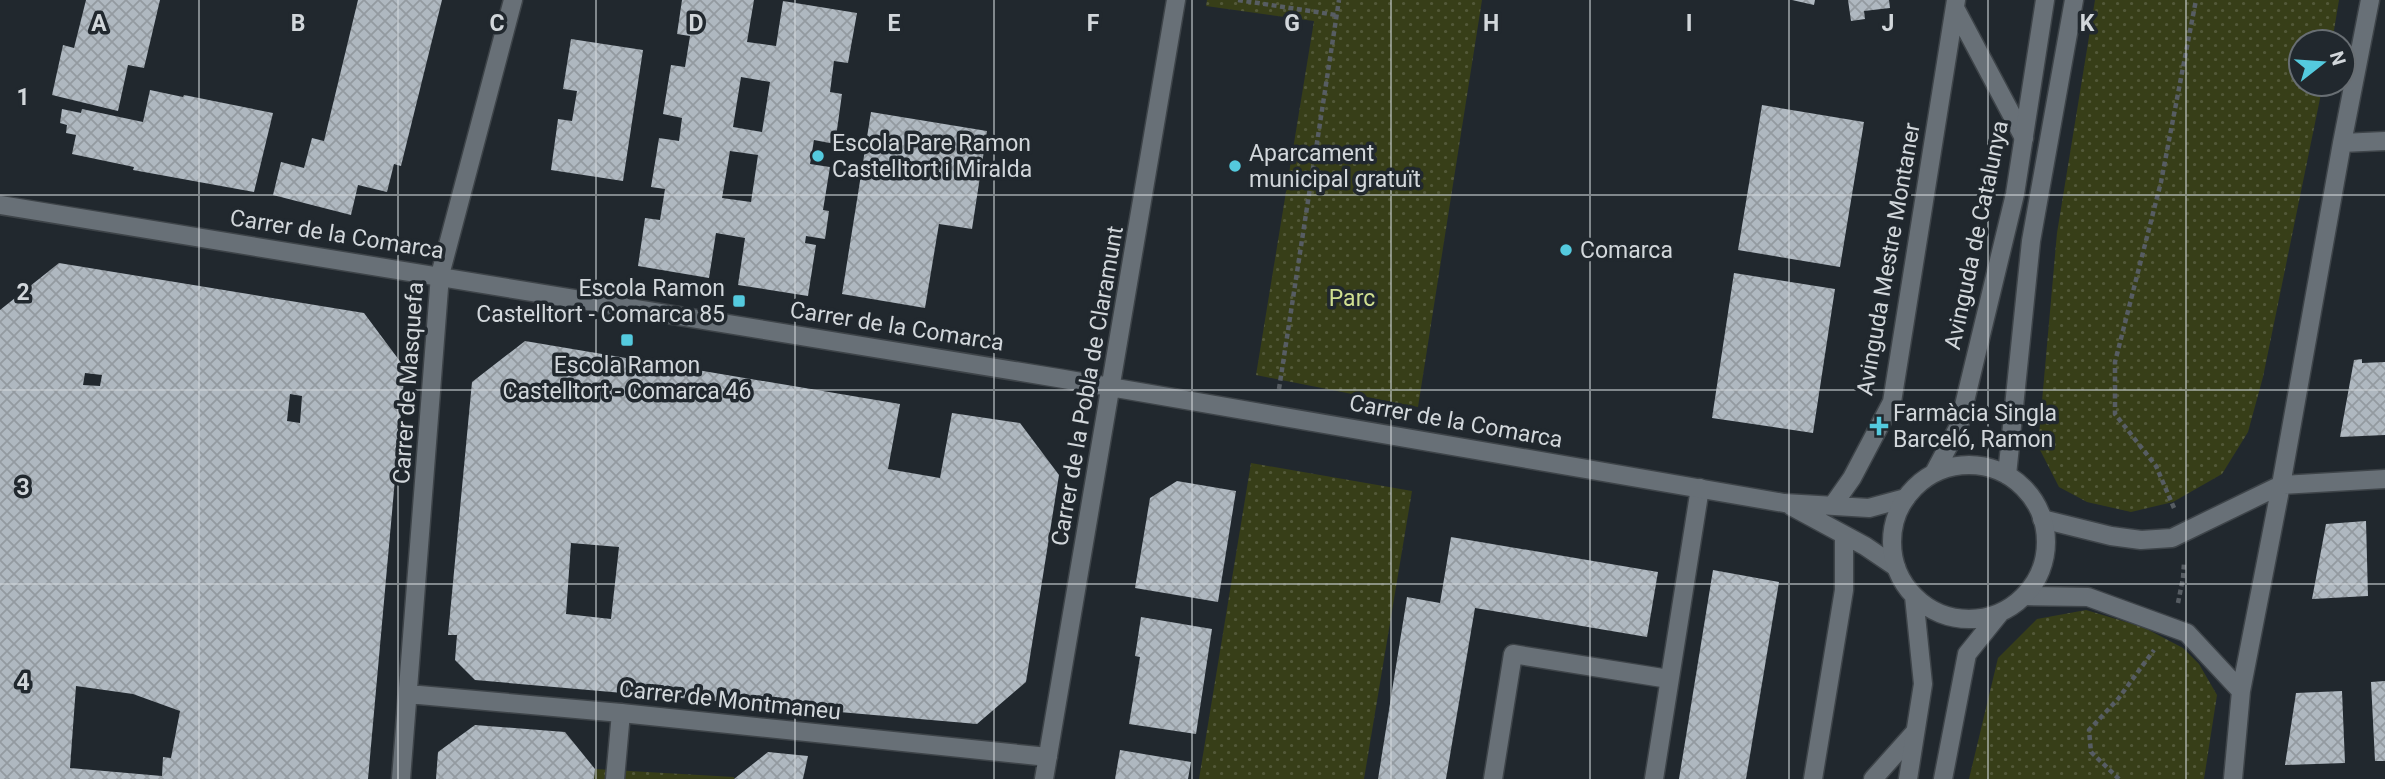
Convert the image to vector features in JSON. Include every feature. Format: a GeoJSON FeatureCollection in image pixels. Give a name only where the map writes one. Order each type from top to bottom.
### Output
{"type":"FeatureCollection","features":[{"type":"Feature","properties":{"kind":"street","name":"Carrer de Masquefa"},"geometry":{"type":"LineString","coordinates":[[401,779],[440,275],[513,0]]}},
{"type":"Feature","properties":{"kind":"street","name":"Carrer de la Pobla de Claramunt"},"geometry":{"type":"LineString","coordinates":[[1044,779],[1176,0]]}},
{"type":"Feature","properties":{"kind":"street","name":"Avinguda de Catalunya"},"geometry":{"type":"LineString","coordinates":[[1934,473],[1959,426],[2015,194],[2045,0]]}},
{"type":"Feature","properties":{"kind":"street"},"geometry":{"type":"LineString","coordinates":[[2007,475],[2031,241],[2074,0]]}},
{"type":"Feature","properties":{"kind":"street"},"geometry":{"type":"LineString","coordinates":[[2233,779],[2241,691],[2370,0]]}},
{"type":"Feature","properties":{"kind":"street","name":"Avinguda Mestre Montaner"},"geometry":{"type":"LineString","coordinates":[[1956,4],[2024,138]]}},
{"type":"Feature","properties":{"kind":"street","name":"Avinguda Mestre Montaner"},"geometry":{"type":"LineString","coordinates":[[1833,505],[1852,478],[1892,402],[1956,4]]}},
{"type":"Feature","properties":{"kind":"street"},"geometry":{"type":"LineString","coordinates":[[2342,143],[2385,141]]}},
{"type":"Feature","properties":{"kind":"street","name":"Carrer de la Comarca"},"geometry":{"type":"LineString","coordinates":[[0,205],[1112,386],[1784,503],[1869,508],[1906,498]]}},
{"type":"Feature","properties":{"kind":"street"},"geometry":{"type":"LineString","coordinates":[[1943,779],[1967,654],[2000,613],[2024,596],[2037,579],[2044,560],[2046,539],[2042,519],[2029,494],[2007,475],[1990,467],[1971,465],[1934,473],[1906,498],[1898,514],[1892,549],[1896,567],[1914,596],[1939,613],[1954,618],[1985,618],[2000,613]]}},
{"type":"Feature","properties":{"kind":"street"},"geometry":{"type":"LineString","coordinates":[[2042,519],[2111,536],[2141,540],[2172,538],[2281,485],[2385,479]]}},
{"type":"Feature","properties":{"kind":"street"},"geometry":{"type":"LineString","coordinates":[[1654,779],[1700,488]]}},
{"type":"Feature","properties":{"kind":"street","name":"Carrer de la Comarca"},"geometry":{"type":"LineString","coordinates":[[1784,503],[1896,567]]}},
{"type":"Feature","properties":{"kind":"street"},"geometry":{"type":"LineString","coordinates":[[1813,779],[1843,590],[1844,535]]}},
{"type":"Feature","properties":{"kind":"street"},"geometry":{"type":"LineString","coordinates":[[1908,779],[1923,684],[1914,596]]}},
{"type":"Feature","properties":{"kind":"street"},"geometry":{"type":"LineString","coordinates":[[2024,596],[2088,597],[2187,633],[2241,691]]}},
{"type":"Feature","properties":{"kind":"street"},"geometry":{"type":"LineString","coordinates":[[1493,779],[1513,654],[1669,680]]}},
{"type":"Feature","properties":{"kind":"street","name":"Carrer de Montmaneu"},"geometry":{"type":"LineString","coordinates":[[408,694],[1048,757]]}},
{"type":"Feature","properties":{"kind":"street"},"geometry":{"type":"LineString","coordinates":[[615,779],[621,713]]}},
{"type":"Feature","properties":{"kind":"street"},"geometry":{"type":"LineString","coordinates":[[1873,779],[1915,732]]}},
{"type":"Feature","properties":{"kind":"path"},"geometry":{"type":"LineString","coordinates":[[1238,0],[1336,15]]}},
{"type":"Feature","properties":{"kind":"path"},"geometry":{"type":"LineString","coordinates":[[1275,414],[1339,0]]}},
{"type":"Feature","properties":{"kind":"path"},"geometry":{"type":"LineString","coordinates":[[2119,779],[2091,752],[2089,730],[2118,699],[2172,627],[2183,578],[2185,533],[2156,466],[2115,414],[2115,362],[2161,182],[2196,0]]}},
{"type":"Feature","properties":{"kind":"green space","name":"Parc"},"geometry":{"type":"Polygon","coordinates":[[[1207,0],[1482,0],[1418,407],[1256,375],[1314,21],[1206,6],[1207,0]]]}},
{"type":"Feature","properties":{"kind":"green space"},"geometry":{"type":"Polygon","coordinates":[[[2095,0],[2339,0],[2334,28],[2287,28],[2287,98],[2320,98],[2263,377],[2248,432],[2222,474],[2173,502],[2131,512],[2087,502],[2059,487],[2038,446],[2057,233],[2095,0]]]}},
{"type":"Feature","properties":{"kind":"green space"},"geometry":{"type":"Polygon","coordinates":[[[1251,463],[1412,491],[1364,779],[1199,779],[1251,463]]]}},
{"type":"Feature","properties":{"kind":"green space"},"geometry":{"type":"Polygon","coordinates":[[[2086,610],[2143,627],[2183,648],[2199,664],[2217,695],[2204,779],[1969,779],[1998,658],[2037,619],[2086,610]]]}},
{"type":"Feature","properties":{"kind":"green space"},"geometry":{"type":"Polygon","coordinates":[[[595,769],[734,777],[734,779],[594,779],[595,769]]]}},
{"type":"Feature","properties":{"kind":"building"},"geometry":{"type":"Polygon","coordinates":[[[86,0],[160,0],[144,68],[128,65],[118,111],[52,95],[63,45],[74,48],[86,0]]]}},
{"type":"Feature","properties":{"kind":"building"},"geometry":{"type":"Polygon","coordinates":[[[358,0],[442,0],[401,166],[394,164],[387,192],[358,185],[351,215],[273,195],[281,162],[304,168],[312,138],[324,141],[358,0]]]}},
{"type":"Feature","properties":{"kind":"building"},"geometry":{"type":"Polygon","coordinates":[[[682,0],[754,0],[747,42],[776,46],[783,1],[857,13],[848,63],[834,61],[830,92],[842,94],[835,144],[814,140],[810,164],[830,167],[823,210],[829,211],[825,239],[806,236],[805,243],[816,245],[808,296],[738,285],[745,238],[716,233],[709,278],[638,266],[645,218],[660,220],[665,189],[651,187],[659,138],[679,141],[682,118],[663,114],[671,65],[685,67],[690,36],[677,34],[682,0]],[[741,77],[733,127],[762,132],[770,82],[741,77]],[[730,151],[722,198],[751,202],[758,155],[730,151]]]}},
{"type":"Feature","properties":{"kind":"building"},"geometry":{"type":"Polygon","coordinates":[[[1792,0],[1815,0],[1814,5],[1792,0]]]}},
{"type":"Feature","properties":{"kind":"building"},"geometry":{"type":"Polygon","coordinates":[[[1848,0],[1889,0],[1890,8],[1864,11],[1865,19],[1851,21],[1848,0]]]}},
{"type":"Feature","properties":{"kind":"building"},"geometry":{"type":"Polygon","coordinates":[[[571,39],[643,50],[623,181],[551,170],[558,119],[572,121],[577,91],[563,89],[571,39]]]}},
{"type":"Feature","properties":{"kind":"building"},"geometry":{"type":"Polygon","coordinates":[[[150,90],[273,113],[254,192],[133,170],[134,167],[72,154],[76,135],[66,133],[67,125],[60,123],[62,109],[81,113],[82,109],[143,122],[150,90]]]}},
{"type":"Feature","properties":{"kind":"building"},"geometry":{"type":"Polygon","coordinates":[[[1762,105],[1864,122],[1840,267],[1738,250],[1762,105]]]}},
{"type":"Feature","properties":{"kind":"building"},"geometry":{"type":"Polygon","coordinates":[[[871,112],[987,131],[972,229],[939,224],[925,308],[842,294],[871,112]]]}},
{"type":"Feature","properties":{"kind":"building"},"geometry":{"type":"Polygon","coordinates":[[[59,263],[364,313],[405,368],[368,779],[0,779],[0,310],[59,263]],[[85,373],[83,385],[100,386],[102,375],[85,373]],[[290,394],[287,421],[300,423],[302,396],[290,394]],[[76,686],[70,768],[162,776],[163,757],[171,758],[180,711],[133,694],[76,686]]]}},
{"type":"Feature","properties":{"kind":"building"},"geometry":{"type":"Polygon","coordinates":[[[1734,273],[1835,289],[1813,433],[1712,418],[1734,273]]]}},
{"type":"Feature","properties":{"kind":"building"},"geometry":{"type":"Polygon","coordinates":[[[525,341],[900,404],[888,469],[940,478],[952,413],[1020,423],[1059,475],[1026,682],[977,724],[475,680],[455,660],[457,635],[448,635],[472,382],[525,341]],[[571,543],[566,614],[611,619],[619,547],[571,543]]]}},
{"type":"Feature","properties":{"kind":"building"},"geometry":{"type":"Polygon","coordinates":[[[2362,359],[2362,363],[2385,362],[2385,435],[2340,437],[2354,360],[2362,359]]]}},
{"type":"Feature","properties":{"kind":"building"},"geometry":{"type":"Polygon","coordinates":[[[1177,481],[1236,491],[1218,602],[1135,588],[1150,498],[1177,481]]]}},
{"type":"Feature","properties":{"kind":"building"},"geometry":{"type":"Polygon","coordinates":[[[2366,521],[2368,596],[2312,599],[2326,524],[2366,521]]]}},
{"type":"Feature","properties":{"kind":"building"},"geometry":{"type":"Polygon","coordinates":[[[1451,537],[1658,572],[1647,637],[1475,608],[1446,779],[1378,779],[1407,597],[1440,603],[1451,537]]]}},
{"type":"Feature","properties":{"kind":"building"},"geometry":{"type":"Polygon","coordinates":[[[1713,570],[1779,582],[1746,779],[1679,779],[1713,570]]]}},
{"type":"Feature","properties":{"kind":"building"},"geometry":{"type":"Polygon","coordinates":[[[1141,617],[1212,629],[1196,734],[1129,724],[1140,657],[1135,656],[1141,617]]]}},
{"type":"Feature","properties":{"kind":"building"},"geometry":{"type":"Polygon","coordinates":[[[2385,681],[2385,761],[2375,761],[2371,682],[2385,681]]]}},
{"type":"Feature","properties":{"kind":"building"},"geometry":{"type":"Polygon","coordinates":[[[2342,691],[2345,763],[2285,765],[2296,693],[2342,691]]]}},
{"type":"Feature","properties":{"kind":"building"},"geometry":{"type":"Polygon","coordinates":[[[475,725],[565,732],[595,769],[594,779],[436,779],[438,752],[475,725]]]}},
{"type":"Feature","properties":{"kind":"building"},"geometry":{"type":"Polygon","coordinates":[[[1120,750],[1191,762],[1188,779],[1115,779],[1120,750]]]}},
{"type":"Feature","properties":{"kind":"building"},"geometry":{"type":"Polygon","coordinates":[[[768,752],[808,756],[803,779],[734,779],[768,752]]]}},
{"type":"Feature","properties":{"kind":"place","name":"Escola Pare Ramon Castelltort i Miralda"},"geometry":{"type":"Point","coordinates":[818,156]}},
{"type":"Feature","properties":{"kind":"place","name":"Aparcament municipal gratuït"},"geometry":{"type":"Point","coordinates":[1235,166]}},
{"type":"Feature","properties":{"kind":"place","name":"Comarca"},"geometry":{"type":"Point","coordinates":[1566,250]}},
{"type":"Feature","properties":{"kind":"place","name":"Escola Ramon Castelltort - Comarca 85"},"geometry":{"type":"Point","coordinates":[739,301]}},
{"type":"Feature","properties":{"kind":"place","name":"Escola Ramon Castelltort - Comarca 46"},"geometry":{"type":"Point","coordinates":[627,340]}},
{"type":"Feature","properties":{"kind":"place","name":"Farmàcia Singla Barceló, Ramon"},"geometry":{"type":"Point","coordinates":[1879,426]}}]}
